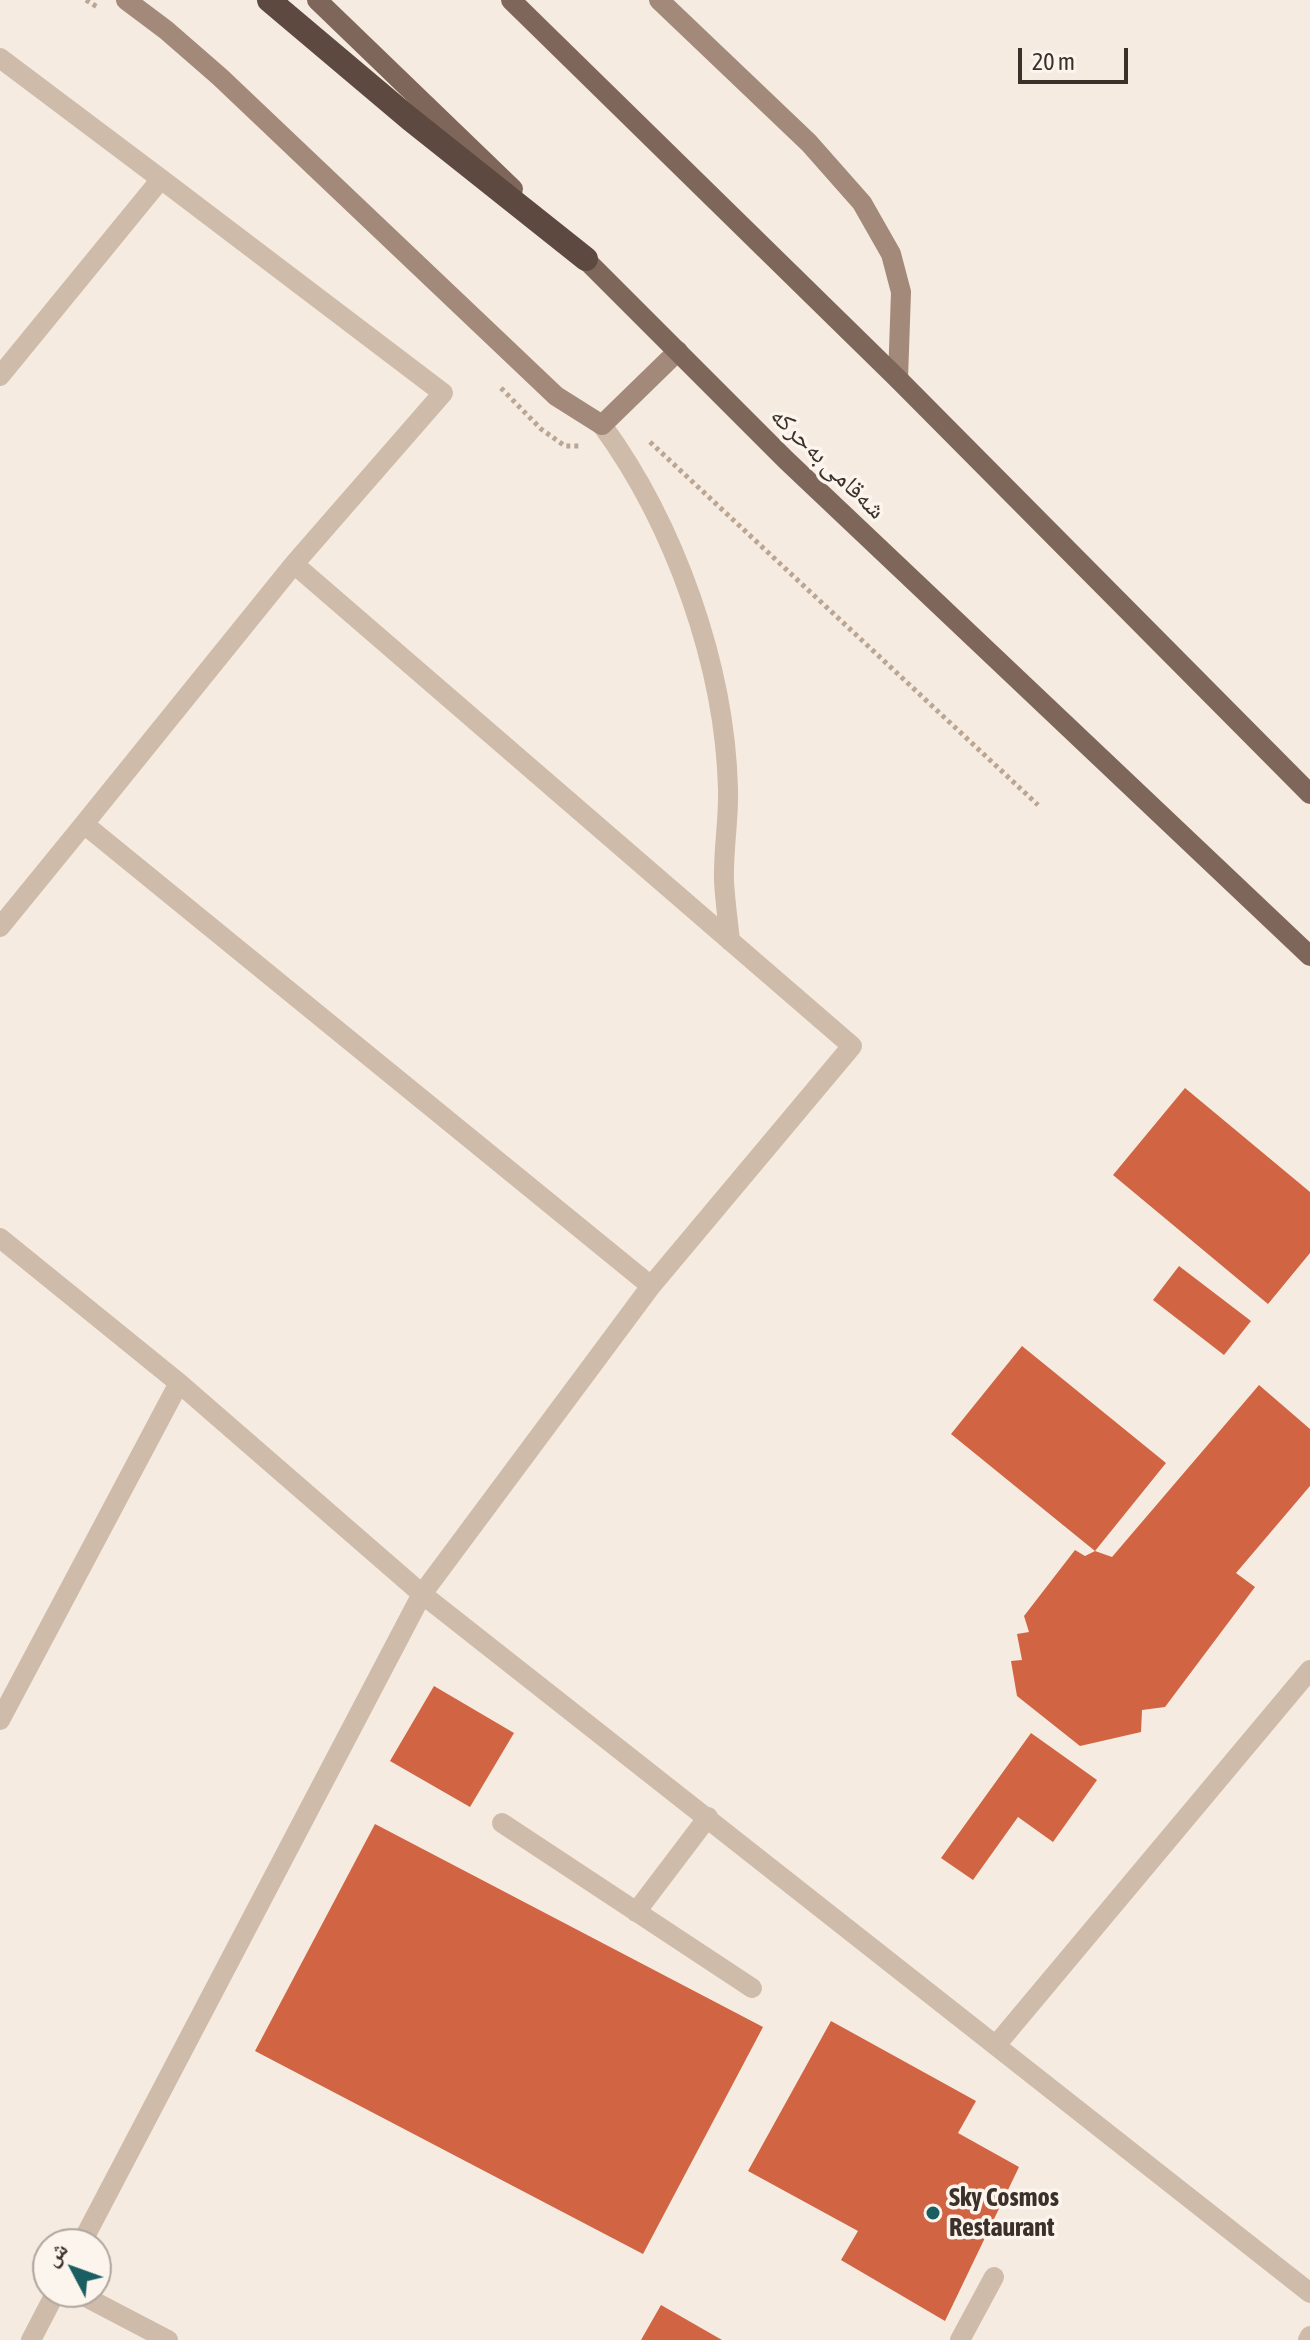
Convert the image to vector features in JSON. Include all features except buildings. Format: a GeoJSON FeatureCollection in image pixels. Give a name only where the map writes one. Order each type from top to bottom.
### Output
{"type":"FeatureCollection","features":[{"type":"Feature","properties":{"kind":"highway"},"geometry":{"type":"LineString","coordinates":[[269,0],[410,119],[586,259]]}},
{"type":"Feature","properties":{"kind":"main road","name":"شەقامی بەحرکە"},"geometry":{"type":"LineString","coordinates":[[317,0],[586,259],[786,460],[1310,956]]}},
{"type":"Feature","properties":{"kind":"main road"},"geometry":{"type":"LineString","coordinates":[[511,0],[898,379],[1310,794]]}},
{"type":"Feature","properties":{"kind":"street"},"geometry":{"type":"LineString","coordinates":[[126,0],[220,77],[556,396],[602,425],[629,463],[675,555],[705,645],[723,730],[728,789],[724,879],[730,941]]}},
{"type":"Feature","properties":{"kind":"street"},"geometry":{"type":"LineString","coordinates":[[659,0],[809,143],[862,203],[891,254],[901,292],[898,379]]}},
{"type":"Feature","properties":{"kind":"street"},"geometry":{"type":"LineString","coordinates":[[0,58],[443,393],[294,564],[0,927]]}},
{"type":"Feature","properties":{"kind":"street"},"geometry":{"type":"LineString","coordinates":[[0,376],[161,179]]}},
{"type":"Feature","properties":{"kind":"street"},"geometry":{"type":"LineString","coordinates":[[602,425],[678,351]]}},
{"type":"Feature","properties":{"kind":"street"},"geometry":{"type":"LineString","coordinates":[[89,2228],[422,1594],[651,1286],[852,1046],[294,564]]}},
{"type":"Feature","properties":{"kind":"street"},"geometry":{"type":"LineString","coordinates":[[84,824],[651,1286]]}},
{"type":"Feature","properties":{"kind":"street"},"geometry":{"type":"LineString","coordinates":[[0,1238],[179,1383],[422,1594],[1310,2293]]}},
{"type":"Feature","properties":{"kind":"street"},"geometry":{"type":"LineString","coordinates":[[0,1720],[179,1383]]}},
{"type":"Feature","properties":{"kind":"street"},"geometry":{"type":"LineString","coordinates":[[997,2044],[1310,1670]]}},
{"type":"Feature","properties":{"kind":"street"},"geometry":{"type":"LineString","coordinates":[[636,1912],[708,1817]]}},
{"type":"Feature","properties":{"kind":"street"},"geometry":{"type":"LineString","coordinates":[[502,1823],[752,1988]]}},
{"type":"Feature","properties":{"kind":"street"},"geometry":{"type":"LineString","coordinates":[[960,2340],[994,2277]]}},
{"type":"Feature","properties":{"kind":"street"},"geometry":{"type":"LineString","coordinates":[[31,2340],[48,2308]]}},
{"type":"Feature","properties":{"kind":"street"},"geometry":{"type":"LineString","coordinates":[[107,2308],[168,2340]]}},
{"type":"Feature","properties":{"kind":"place","name":"Sky Cosmos Restaurant"},"geometry":{"type":"Point","coordinates":[933,2213]}}]}
